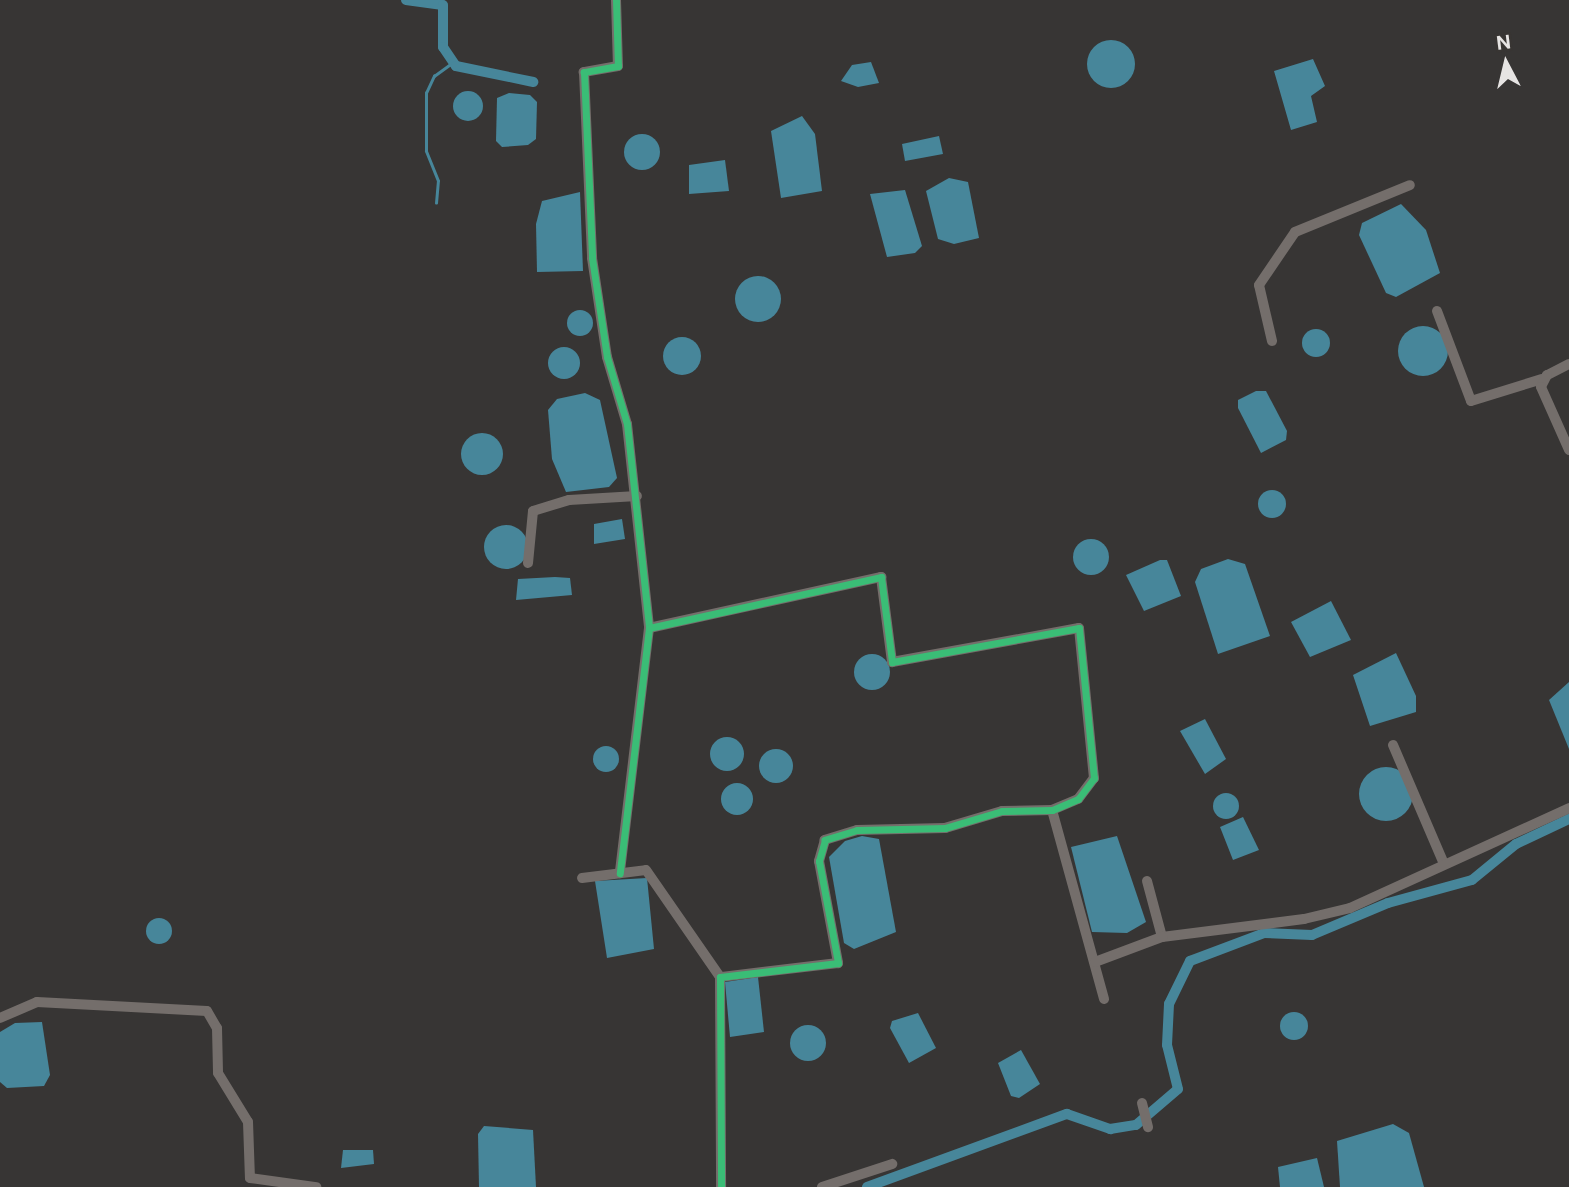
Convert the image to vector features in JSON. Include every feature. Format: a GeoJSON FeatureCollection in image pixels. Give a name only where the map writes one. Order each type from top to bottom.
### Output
{"type":"FeatureCollection","features":[{"type":"Feature","properties":{"kind":"street"},"geometry":{"type":"LineString","coordinates":[[616,0],[618,66],[584,72],[587,188],[607,357],[626,424],[637,496],[649,628],[620,873]]}},
{"type":"Feature","properties":{"kind":"street"},"geometry":{"type":"LineString","coordinates":[[1272,341],[1259,285],[1295,232],[1410,185]]}},
{"type":"Feature","properties":{"kind":"street"},"geometry":{"type":"LineString","coordinates":[[1437,311],[1471,401],[1542,379],[1569,364]]}},
{"type":"Feature","properties":{"kind":"street"},"geometry":{"type":"LineString","coordinates":[[1542,379],[1569,450]]}},
{"type":"Feature","properties":{"kind":"street"},"geometry":{"type":"LineString","coordinates":[[527,563],[533,511],[569,500],[637,496]]}},
{"type":"Feature","properties":{"kind":"street"},"geometry":{"type":"LineString","coordinates":[[649,628],[881,577],[892,662],[1079,628],[1094,778],[1078,799],[1052,810],[1002,811],[935,830],[857,830],[825,839],[818,861],[838,963],[720,977]]}},
{"type":"Feature","properties":{"kind":"street"},"geometry":{"type":"LineString","coordinates":[[1393,745],[1444,864]]}},
{"type":"Feature","properties":{"kind":"street"},"geometry":{"type":"LineString","coordinates":[[1095,962],[1162,937],[1338,911],[1569,808]]}},
{"type":"Feature","properties":{"kind":"street"},"geometry":{"type":"LineString","coordinates":[[1052,810],[1104,999]]}},
{"type":"Feature","properties":{"kind":"street"},"geometry":{"type":"LineString","coordinates":[[582,878],[646,870],[720,977],[721,1187]]}},
{"type":"Feature","properties":{"kind":"street"},"geometry":{"type":"LineString","coordinates":[[1147,881],[1162,937]]}},
{"type":"Feature","properties":{"kind":"street"},"geometry":{"type":"LineString","coordinates":[[0,1018],[37,1002],[207,1011],[217,1028],[218,1073],[248,1122],[250,1178],[316,1187]]}},
{"type":"Feature","properties":{"kind":"street"},"geometry":{"type":"LineString","coordinates":[[1142,1104],[1147,1127]]}},
{"type":"Feature","properties":{"kind":"street"},"geometry":{"type":"LineString","coordinates":[[822,1187],[892,1164]]}},
{"type":"Feature","properties":{"kind":"water"},"geometry":{"type":"Polygon","coordinates":[[[1111,40],[1128,47],[1135,64],[1128,81],[1111,88],[1094,81],[1087,64],[1094,47],[1111,40]]]}},
{"type":"Feature","properties":{"kind":"water"},"geometry":{"type":"Polygon","coordinates":[[[1313,59],[1325,86],[1311,96],[1317,122],[1291,130],[1274,71],[1313,59]]]}},
{"type":"Feature","properties":{"kind":"water"},"geometry":{"type":"Polygon","coordinates":[[[871,62],[879,83],[858,87],[841,81],[852,65],[871,62]]]}},
{"type":"Feature","properties":{"kind":"water"},"geometry":{"type":"Polygon","coordinates":[[[468,91],[479,95],[483,106],[479,117],[468,121],[457,117],[453,106],[457,95],[468,91]]]}},
{"type":"Feature","properties":{"kind":"water"},"geometry":{"type":"Polygon","coordinates":[[[509,93],[530,95],[537,102],[536,139],[528,145],[502,147],[496,141],[497,98],[509,93]]]}},
{"type":"Feature","properties":{"kind":"water"},"geometry":{"type":"Polygon","coordinates":[[[802,116],[815,134],[822,191],[781,198],[771,131],[802,116]]]}},
{"type":"Feature","properties":{"kind":"water"},"geometry":{"type":"Polygon","coordinates":[[[642,134],[655,139],[660,152],[655,165],[642,170],[629,165],[624,152],[629,139],[642,134]]]}},
{"type":"Feature","properties":{"kind":"water"},"geometry":{"type":"Polygon","coordinates":[[[939,136],[943,154],[905,161],[902,144],[939,136]]]}},
{"type":"Feature","properties":{"kind":"water"},"geometry":{"type":"Polygon","coordinates":[[[725,160],[729,191],[689,194],[689,165],[725,160]]]}},
{"type":"Feature","properties":{"kind":"water"},"geometry":{"type":"Polygon","coordinates":[[[949,178],[968,182],[979,238],[954,244],[938,239],[926,191],[949,178]]]}},
{"type":"Feature","properties":{"kind":"water"},"geometry":{"type":"Polygon","coordinates":[[[905,190],[922,246],[915,253],[887,257],[870,194],[905,190]]]}},
{"type":"Feature","properties":{"kind":"water"},"geometry":{"type":"Polygon","coordinates":[[[580,192],[583,271],[537,272],[536,224],[542,201],[580,192]]]}},
{"type":"Feature","properties":{"kind":"water"},"geometry":{"type":"Polygon","coordinates":[[[1401,204],[1426,230],[1440,273],[1396,297],[1386,293],[1359,235],[1362,223],[1401,204]]]}},
{"type":"Feature","properties":{"kind":"water"},"geometry":{"type":"Polygon","coordinates":[[[758,276],[774,283],[781,299],[774,315],[758,322],[742,315],[735,299],[742,283],[758,276]]]}},
{"type":"Feature","properties":{"kind":"water"},"geometry":{"type":"Polygon","coordinates":[[[580,310],[590,313],[593,323],[590,333],[580,336],[570,333],[567,323],[570,313],[580,310]]]}},
{"type":"Feature","properties":{"kind":"water"},"geometry":{"type":"Polygon","coordinates":[[[1423,326],[1441,333],[1448,351],[1441,369],[1423,376],[1405,369],[1398,351],[1405,333],[1423,326]]]}},
{"type":"Feature","properties":{"kind":"water"},"geometry":{"type":"Polygon","coordinates":[[[1316,329],[1326,333],[1330,343],[1326,353],[1316,357],[1306,353],[1302,343],[1306,333],[1316,329]]]}},
{"type":"Feature","properties":{"kind":"water"},"geometry":{"type":"Polygon","coordinates":[[[682,337],[695,343],[701,356],[695,369],[682,375],[669,369],[663,356],[669,343],[682,337]]]}},
{"type":"Feature","properties":{"kind":"water"},"geometry":{"type":"Polygon","coordinates":[[[564,347],[575,352],[580,363],[575,374],[564,379],[553,374],[548,363],[553,352],[564,347]]]}},
{"type":"Feature","properties":{"kind":"water"},"geometry":{"type":"Polygon","coordinates":[[[1256,391],[1266,391],[1287,431],[1286,440],[1261,453],[1238,408],[1238,400],[1256,391]]]}},
{"type":"Feature","properties":{"kind":"water"},"geometry":{"type":"Polygon","coordinates":[[[585,393],[600,400],[617,478],[609,487],[566,492],[552,459],[548,410],[557,399],[585,393]]]}},
{"type":"Feature","properties":{"kind":"water"},"geometry":{"type":"Polygon","coordinates":[[[482,433],[497,439],[503,454],[497,469],[482,475],[467,469],[461,454],[467,439],[482,433]]]}},
{"type":"Feature","properties":{"kind":"water"},"geometry":{"type":"Polygon","coordinates":[[[1272,490],[1282,494],[1286,504],[1282,514],[1272,518],[1262,514],[1258,504],[1262,494],[1272,490]]]}},
{"type":"Feature","properties":{"kind":"water"},"geometry":{"type":"Polygon","coordinates":[[[622,519],[625,539],[594,544],[594,524],[622,519]]]}},
{"type":"Feature","properties":{"kind":"water"},"geometry":{"type":"Polygon","coordinates":[[[506,525],[522,531],[528,547],[522,563],[506,569],[490,563],[484,547],[490,531],[506,525]]]}},
{"type":"Feature","properties":{"kind":"water"},"geometry":{"type":"Polygon","coordinates":[[[1091,539],[1104,544],[1109,557],[1104,570],[1091,575],[1078,570],[1073,557],[1078,544],[1091,539]]]}},
{"type":"Feature","properties":{"kind":"water"},"geometry":{"type":"Polygon","coordinates":[[[1228,559],[1245,564],[1270,636],[1218,654],[1195,582],[1201,569],[1228,559]]]}},
{"type":"Feature","properties":{"kind":"water"},"geometry":{"type":"Polygon","coordinates":[[[1160,560],[1167,560],[1181,596],[1144,611],[1126,575],[1160,560]]]}},
{"type":"Feature","properties":{"kind":"water"},"geometry":{"type":"Polygon","coordinates":[[[570,578],[572,595],[516,600],[518,579],[570,578]]]}},
{"type":"Feature","properties":{"kind":"water"},"geometry":{"type":"Polygon","coordinates":[[[1331,601],[1351,640],[1310,657],[1291,622],[1331,601]]]}},
{"type":"Feature","properties":{"kind":"water"},"geometry":{"type":"Polygon","coordinates":[[[1396,653],[1416,696],[1416,712],[1370,726],[1353,675],[1396,653]]]}},
{"type":"Feature","properties":{"kind":"water"},"geometry":{"type":"Polygon","coordinates":[[[872,654],[885,659],[890,672],[885,685],[872,690],[859,685],[854,672],[859,659],[872,654]]]}},
{"type":"Feature","properties":{"kind":"water"},"geometry":{"type":"Polygon","coordinates":[[[1569,682],[1569,749],[1549,700],[1569,682]]]}},
{"type":"Feature","properties":{"kind":"water"},"geometry":{"type":"Polygon","coordinates":[[[1205,719],[1226,759],[1205,774],[1180,731],[1205,719]]]}},
{"type":"Feature","properties":{"kind":"water"},"geometry":{"type":"Polygon","coordinates":[[[727,737],[739,742],[744,754],[739,766],[727,771],[715,766],[710,754],[715,742],[727,737]]]}},
{"type":"Feature","properties":{"kind":"water"},"geometry":{"type":"Polygon","coordinates":[[[606,746],[615,750],[619,759],[615,768],[606,772],[597,768],[593,759],[597,750],[606,746]]]}},
{"type":"Feature","properties":{"kind":"water"},"geometry":{"type":"Polygon","coordinates":[[[776,749],[788,754],[793,766],[788,778],[776,783],[764,778],[759,766],[764,754],[776,749]]]}},
{"type":"Feature","properties":{"kind":"water"},"geometry":{"type":"Polygon","coordinates":[[[1386,767],[1405,775],[1413,794],[1405,813],[1386,821],[1367,813],[1359,794],[1367,775],[1386,767]]]}},
{"type":"Feature","properties":{"kind":"water"},"geometry":{"type":"Polygon","coordinates":[[[737,783],[748,788],[753,799],[748,810],[737,815],[726,810],[721,799],[726,788],[737,783]]]}},
{"type":"Feature","properties":{"kind":"water"},"geometry":{"type":"Polygon","coordinates":[[[1226,793],[1235,797],[1239,806],[1235,815],[1226,819],[1217,815],[1213,806],[1217,797],[1226,793]]]}},
{"type":"Feature","properties":{"kind":"water"},"geometry":{"type":"Polygon","coordinates":[[[1243,817],[1259,850],[1233,860],[1220,827],[1243,817]]]}},
{"type":"Feature","properties":{"kind":"water"},"geometry":{"type":"Polygon","coordinates":[[[862,836],[879,839],[896,932],[854,949],[844,943],[829,857],[845,841],[862,836]]]}},
{"type":"Feature","properties":{"kind":"water"},"geometry":{"type":"Polygon","coordinates":[[[1117,836],[1146,922],[1127,933],[1092,932],[1071,847],[1117,836]]]}},
{"type":"Feature","properties":{"kind":"water"},"geometry":{"type":"Polygon","coordinates":[[[647,878],[654,949],[607,958],[595,881],[647,878]]]}},
{"type":"Feature","properties":{"kind":"water"},"geometry":{"type":"Polygon","coordinates":[[[159,918],[168,922],[172,931],[168,940],[159,944],[150,940],[146,931],[150,922],[159,918]]]}},
{"type":"Feature","properties":{"kind":"water"},"geometry":{"type":"Polygon","coordinates":[[[758,977],[764,1032],[730,1037],[725,982],[758,977]]]}},
{"type":"Feature","properties":{"kind":"water"},"geometry":{"type":"Polygon","coordinates":[[[1294,1012],[1304,1016],[1308,1026],[1304,1036],[1294,1040],[1284,1036],[1280,1026],[1284,1016],[1294,1012]]]}},
{"type":"Feature","properties":{"kind":"water"},"geometry":{"type":"Polygon","coordinates":[[[918,1013],[936,1048],[909,1063],[890,1028],[892,1021],[918,1013]]]}},
{"type":"Feature","properties":{"kind":"water"},"geometry":{"type":"Polygon","coordinates":[[[42,1022],[50,1075],[44,1086],[7,1088],[0,1082],[0,1032],[15,1023],[42,1022]]]}},
{"type":"Feature","properties":{"kind":"water"},"geometry":{"type":"Polygon","coordinates":[[[808,1025],[821,1030],[826,1043],[821,1056],[808,1061],[795,1056],[790,1043],[795,1030],[808,1025]]]}},
{"type":"Feature","properties":{"kind":"water"},"geometry":{"type":"Polygon","coordinates":[[[1021,1050],[1040,1084],[1019,1098],[1011,1096],[998,1063],[1021,1050]]]}},
{"type":"Feature","properties":{"kind":"water"},"geometry":{"type":"Polygon","coordinates":[[[1393,1124],[1409,1133],[1424,1187],[1340,1187],[1337,1141],[1393,1124]]]}},
{"type":"Feature","properties":{"kind":"water"},"geometry":{"type":"Polygon","coordinates":[[[484,1126],[533,1130],[536,1187],[479,1187],[478,1134],[484,1126]]]}},
{"type":"Feature","properties":{"kind":"water"},"geometry":{"type":"Polygon","coordinates":[[[343,1150],[373,1150],[374,1164],[341,1168],[343,1150]]]}},
{"type":"Feature","properties":{"kind":"water"},"geometry":{"type":"Polygon","coordinates":[[[1317,1158],[1324,1187],[1280,1187],[1278,1167],[1317,1158]]]}},
{"type":"Feature","properties":{"kind":"waterway"},"geometry":{"type":"LineString","coordinates":[[406,0],[443,5],[443,47],[456,66],[533,82]]}},
{"type":"Feature","properties":{"kind":"waterway"},"geometry":{"type":"LineString","coordinates":[[436,203],[438,181],[426,151],[426,93],[434,76],[452,63]]}},
{"type":"Feature","properties":{"kind":"waterway"},"geometry":{"type":"LineString","coordinates":[[867,1187],[1067,1114],[1110,1129],[1136,1125],[1178,1089],[1167,1045],[1169,1004],[1190,961],[1264,933],[1312,935],[1388,903],[1472,880],[1516,844],[1569,819]]}},
{"type":"Feature","properties":{"kind":"cycle path"},"geometry":{"type":"LineString","coordinates":[[616,0],[618,66],[584,72],[592,258],[607,357],[627,424],[649,628],[620,873]]}},
{"type":"Feature","properties":{"kind":"cycle path"},"geometry":{"type":"LineString","coordinates":[[649,628],[881,577],[892,662],[1079,628],[1094,778],[1078,799],[1052,810],[1002,811],[945,828],[857,830],[825,840],[819,861],[838,963],[720,977],[721,1187]]}}]}
